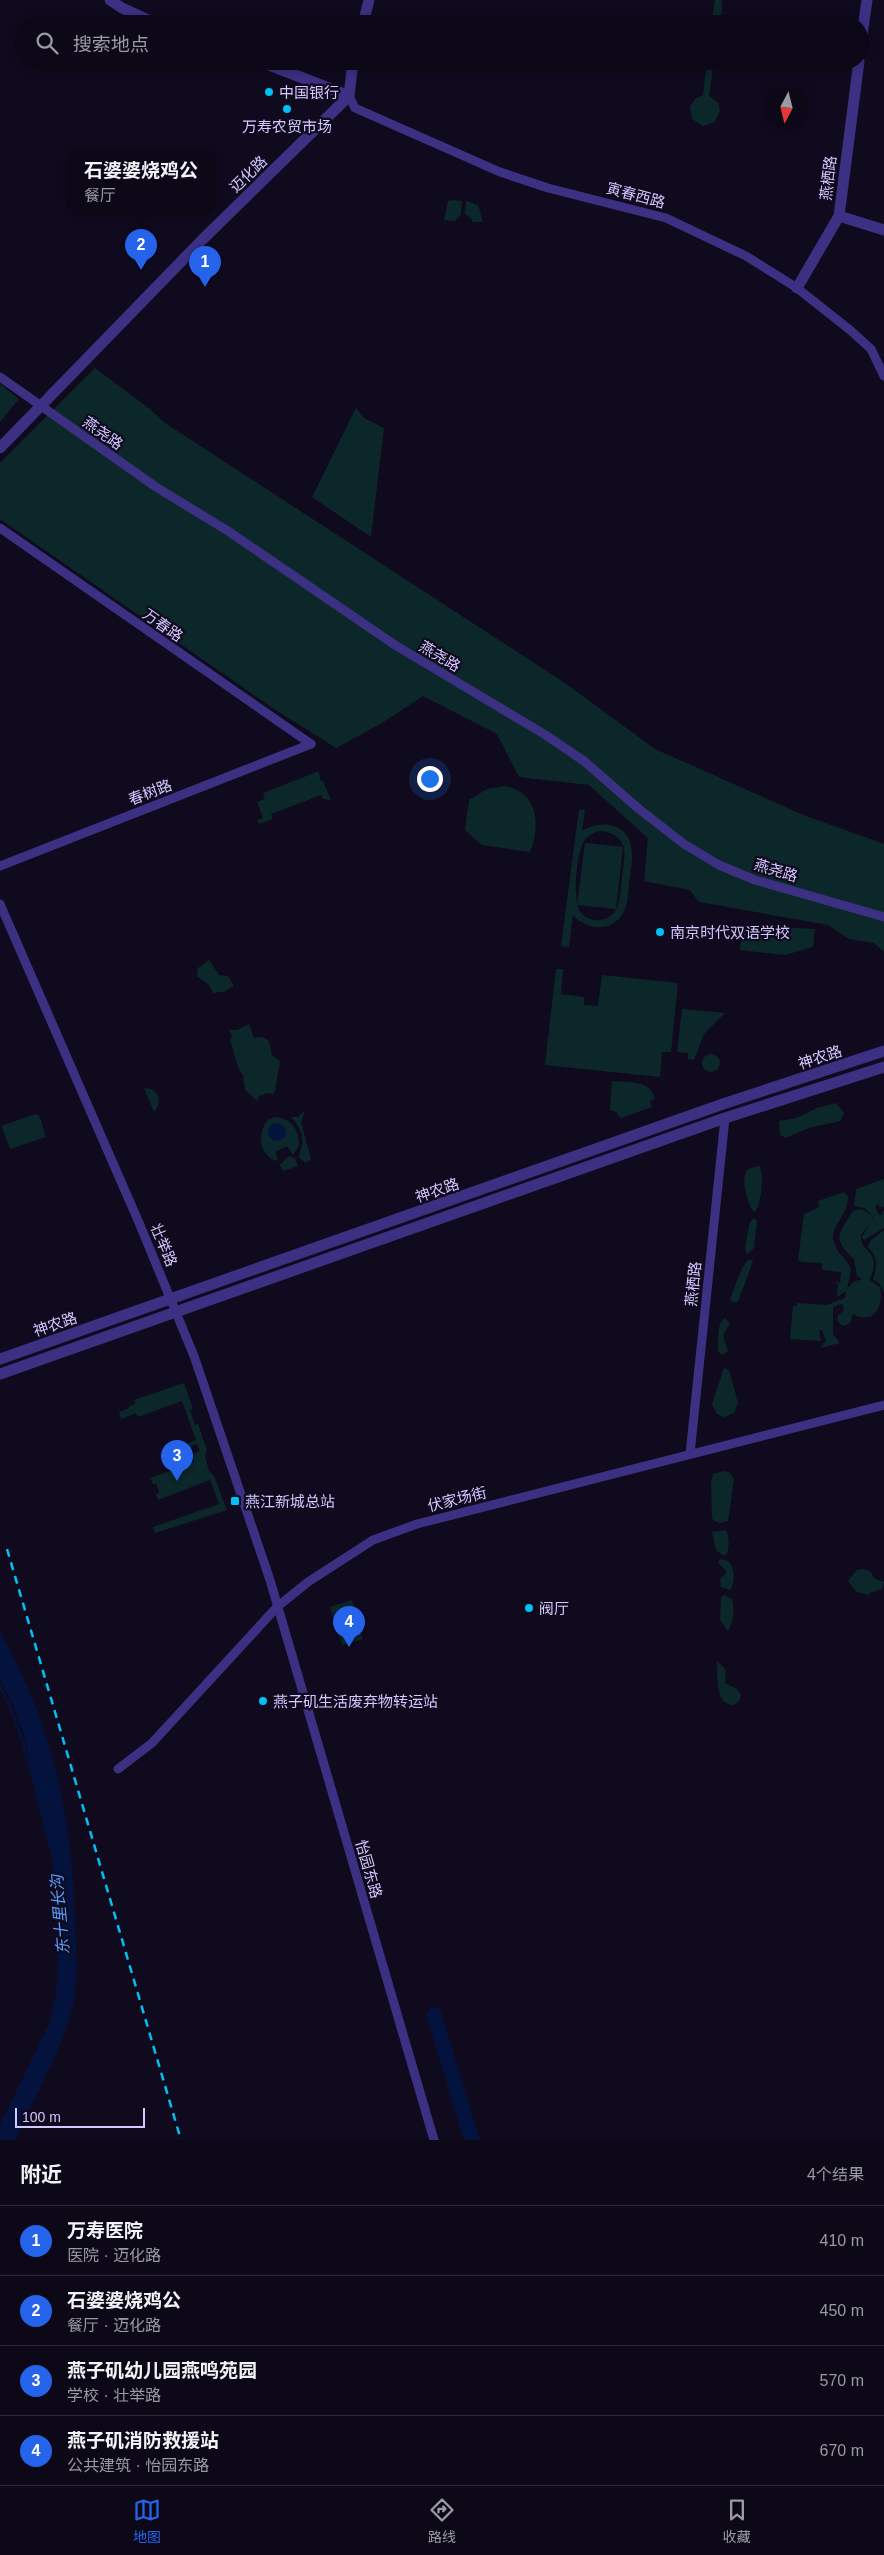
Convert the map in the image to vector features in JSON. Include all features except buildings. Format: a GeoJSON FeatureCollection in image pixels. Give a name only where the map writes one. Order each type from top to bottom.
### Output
{"type":"FeatureCollection","features":[{"type":"Feature","properties":{"kind":"street"},"geometry":{"type":"LineString","coordinates":[[110,0],[138,15]]}},
{"type":"Feature","properties":{"kind":"street"},"geometry":{"type":"LineString","coordinates":[[365,15],[369,0]]}},
{"type":"Feature","properties":{"kind":"street"},"geometry":{"type":"LineString","coordinates":[[865,15],[867,0]]}},
{"type":"Feature","properties":{"kind":"street"},"geometry":{"type":"LineString","coordinates":[[282,70],[349,96],[352,70]]}},
{"type":"Feature","properties":{"kind":"street","name":"燕栖路"},"geometry":{"type":"LineString","coordinates":[[797,288],[839,216],[858,70]]}},
{"type":"Feature","properties":{"kind":"street","name":"寅春西路"},"geometry":{"type":"LineString","coordinates":[[349,96],[355,108],[500,172],[548,188],[666,218],[746,256],[797,288],[871,350],[884,376]]}},
{"type":"Feature","properties":{"kind":"street","name":"迈化路"},"geometry":{"type":"LineString","coordinates":[[0,448],[203,240],[349,96]]}},
{"type":"Feature","properties":{"kind":"street"},"geometry":{"type":"LineString","coordinates":[[839,216],[884,230]]}},
{"type":"Feature","properties":{"kind":"street","name":"燕尧路"},"geometry":{"type":"LineString","coordinates":[[0,377],[156,487],[228,531],[395,645],[544,734],[584,761],[639,809],[684,844],[719,865],[755,880],[884,917]]}},
{"type":"Feature","properties":{"kind":"street","name":"万春路"},"geometry":{"type":"LineString","coordinates":[[0,528],[311,744]]}},
{"type":"Feature","properties":{"kind":"street","name":"春树路"},"geometry":{"type":"LineString","coordinates":[[0,866],[311,744]]}},
{"type":"Feature","properties":{"kind":"street","name":"壮举路"},"geometry":{"type":"LineString","coordinates":[[0,904],[172,1299],[270,1580],[277,1607]]}},
{"type":"Feature","properties":{"kind":"street","name":"神农路"},"geometry":{"type":"LineString","coordinates":[[0,1359],[723,1104],[884,1052]]}},
{"type":"Feature","properties":{"kind":"street","name":"神农路"},"geometry":{"type":"LineString","coordinates":[[0,1374],[725,1118],[884,1066]]}},
{"type":"Feature","properties":{"kind":"street","name":"燕栖路"},"geometry":{"type":"LineString","coordinates":[[690,1454],[725,1118]]}},
{"type":"Feature","properties":{"kind":"street","name":"伏家场街"},"geometry":{"type":"LineString","coordinates":[[118,1770],[152,1743],[277,1607],[308,1582],[390,1532],[884,1405]]}},
{"type":"Feature","properties":{"kind":"street","name":"怡园东路"},"geometry":{"type":"LineString","coordinates":[[277,1607],[434,2140]]}},
{"type":"Feature","properties":{"kind":"green space"},"geometry":{"type":"Polygon","coordinates":[[[715,0],[722,0],[721,15],[712,15],[715,0]]]}},
{"type":"Feature","properties":{"kind":"green space"},"geometry":{"type":"Polygon","coordinates":[[[706,70],[713,70],[709,96],[718,103],[720,111],[715,122],[703,126],[692,119],[690,107],[695,99],[703,95],[706,70]]]}},
{"type":"Feature","properties":{"kind":"green space"},"geometry":{"type":"Polygon","coordinates":[[[448,201],[462,201],[461,214],[455,221],[444,220],[448,201]]]}},
{"type":"Feature","properties":{"kind":"green space"},"geometry":{"type":"Polygon","coordinates":[[[466,201],[478,205],[483,222],[473,222],[465,214],[466,201]]]}},
{"type":"Feature","properties":{"kind":"green space"},"geometry":{"type":"Polygon","coordinates":[[[95,368],[150,409],[165,423],[562,681],[655,749],[801,814],[884,844],[884,952],[874,943],[849,939],[828,925],[699,902],[690,890],[644,881],[648,838],[589,785],[519,777],[497,734],[423,696],[382,723],[336,748],[271,707],[0,519],[0,463],[95,368]]]}},
{"type":"Feature","properties":{"kind":"green space"},"geometry":{"type":"Polygon","coordinates":[[[0,384],[19,399],[0,422],[0,384]]]}},
{"type":"Feature","properties":{"kind":"green space"},"geometry":{"type":"Polygon","coordinates":[[[356,408],[364,418],[384,428],[371,537],[312,497],[356,408]]]}},
{"type":"Feature","properties":{"kind":"green space"},"geometry":{"type":"Polygon","coordinates":[[[319,771],[320,780],[323,781],[331,800],[323,799],[321,795],[271,814],[273,819],[259,824],[257,820],[263,818],[257,802],[265,799],[263,793],[319,771]]]}},
{"type":"Feature","properties":{"kind":"green space"},"geometry":{"type":"Polygon","coordinates":[[[505,786],[516,789],[524,795],[534,811],[536,821],[530,852],[482,845],[465,830],[469,800],[487,789],[505,786]]]}},
{"type":"Feature","properties":{"kind":"green space"},"geometry":{"type":"Polygon","coordinates":[[[579,809],[585,810],[582,831],[597,825],[611,825],[624,832],[628,838],[632,855],[628,898],[620,918],[607,926],[593,927],[585,924],[573,915],[569,947],[561,946],[579,809]],[[599,831],[584,841],[579,857],[576,880],[579,910],[583,915],[596,920],[607,918],[616,909],[620,897],[624,859],[623,847],[618,837],[609,832],[599,831]]]}},
{"type":"Feature","properties":{"kind":"green space"},"geometry":{"type":"Polygon","coordinates":[[[585,843],[623,847],[616,909],[577,905],[585,843]]]}},
{"type":"Feature","properties":{"kind":"green space"},"geometry":{"type":"Polygon","coordinates":[[[742,925],[815,929],[813,947],[785,955],[740,950],[742,925]]]}},
{"type":"Feature","properties":{"kind":"green space"},"geometry":{"type":"Polygon","coordinates":[[[209,960],[219,975],[228,976],[234,986],[224,992],[214,994],[209,985],[197,976],[198,968],[209,960]]]}},
{"type":"Feature","properties":{"kind":"green space"},"geometry":{"type":"Polygon","coordinates":[[[556,969],[563,969],[561,994],[584,997],[584,1005],[598,1006],[602,975],[678,983],[671,1052],[662,1052],[660,1077],[545,1065],[556,969]]]}},
{"type":"Feature","properties":{"kind":"green space"},"geometry":{"type":"Polygon","coordinates":[[[682,1009],[725,1013],[704,1034],[694,1060],[688,1059],[688,1053],[677,1052],[682,1009]]]}},
{"type":"Feature","properties":{"kind":"green space"},"geometry":{"type":"Polygon","coordinates":[[[249,1024],[254,1038],[263,1037],[269,1041],[272,1055],[280,1061],[275,1091],[273,1094],[268,1093],[259,1096],[257,1101],[245,1090],[243,1075],[239,1070],[230,1040],[232,1037],[229,1030],[237,1030],[249,1024]]]}},
{"type":"Feature","properties":{"kind":"green space"},"geometry":{"type":"Polygon","coordinates":[[[711,1054],[717,1057],[720,1063],[717,1069],[711,1072],[705,1069],[702,1063],[705,1057],[711,1054]]]}},
{"type":"Feature","properties":{"kind":"green space"},"geometry":{"type":"Polygon","coordinates":[[[612,1081],[644,1085],[655,1099],[650,1101],[652,1107],[621,1118],[616,1112],[610,1110],[612,1081]]]}},
{"type":"Feature","properties":{"kind":"green space"},"geometry":{"type":"Polygon","coordinates":[[[144,1088],[153,1090],[158,1096],[157,1108],[154,1112],[144,1088]]]}},
{"type":"Feature","properties":{"kind":"green space"},"geometry":{"type":"Polygon","coordinates":[[[836,1103],[844,1113],[840,1121],[809,1128],[786,1138],[780,1135],[779,1121],[796,1118],[817,1108],[836,1103]]]}},
{"type":"Feature","properties":{"kind":"green space"},"geometry":{"type":"Polygon","coordinates":[[[305,1110],[301,1123],[311,1159],[306,1163],[298,1157],[302,1146],[302,1136],[298,1126],[291,1117],[298,1117],[305,1110]]]}},
{"type":"Feature","properties":{"kind":"green space"},"geometry":{"type":"Polygon","coordinates":[[[36,1114],[39,1115],[46,1137],[10,1149],[2,1128],[3,1125],[36,1114]]]}},
{"type":"Feature","properties":{"kind":"green space"},"geometry":{"type":"Polygon","coordinates":[[[276,1117],[286,1120],[294,1126],[298,1135],[299,1145],[293,1155],[287,1146],[275,1152],[278,1159],[275,1161],[265,1153],[261,1137],[267,1120],[276,1117]]]}},
{"type":"Feature","properties":{"kind":"green space"},"geometry":{"type":"Polygon","coordinates":[[[289,1156],[295,1158],[298,1166],[283,1171],[280,1165],[289,1156]]]}},
{"type":"Feature","properties":{"kind":"green space"},"geometry":{"type":"Polygon","coordinates":[[[759,1166],[762,1175],[761,1189],[759,1203],[755,1212],[752,1210],[747,1195],[744,1178],[748,1169],[759,1166]]]}},
{"type":"Feature","properties":{"kind":"green space"},"geometry":{"type":"Polygon","coordinates":[[[884,1179],[884,1207],[879,1206],[878,1203],[875,1207],[880,1216],[884,1210],[884,1228],[864,1240],[862,1237],[873,1217],[865,1208],[854,1206],[856,1189],[884,1179]]]}},
{"type":"Feature","properties":{"kind":"green space"},"geometry":{"type":"Polygon","coordinates":[[[844,1192],[848,1196],[847,1203],[833,1237],[835,1247],[848,1263],[851,1270],[847,1289],[853,1282],[862,1279],[857,1276],[854,1259],[842,1246],[840,1236],[844,1225],[853,1211],[862,1209],[872,1216],[872,1220],[861,1235],[861,1241],[874,1262],[870,1279],[868,1279],[880,1287],[880,1301],[879,1307],[872,1316],[860,1317],[853,1314],[850,1323],[845,1326],[840,1324],[837,1319],[839,1314],[844,1311],[843,1305],[833,1307],[833,1334],[840,1343],[820,1348],[826,1341],[822,1330],[819,1330],[821,1341],[790,1339],[793,1306],[797,1306],[797,1303],[827,1305],[845,1298],[846,1291],[837,1297],[838,1285],[835,1282],[840,1283],[841,1272],[822,1270],[822,1263],[798,1260],[804,1214],[819,1207],[818,1201],[844,1192]]]}},
{"type":"Feature","properties":{"kind":"green space"},"geometry":{"type":"Polygon","coordinates":[[[753,1218],[757,1221],[754,1248],[747,1254],[745,1250],[749,1225],[753,1218]]]}},
{"type":"Feature","properties":{"kind":"green space"},"geometry":{"type":"Polygon","coordinates":[[[884,1230],[884,1292],[879,1283],[873,1279],[876,1262],[874,1255],[868,1247],[870,1241],[884,1230]]]}},
{"type":"Feature","properties":{"kind":"green space"},"geometry":{"type":"Polygon","coordinates":[[[748,1260],[753,1261],[738,1302],[732,1302],[730,1299],[742,1268],[748,1260]]]}},
{"type":"Feature","properties":{"kind":"green space"},"geometry":{"type":"Polygon","coordinates":[[[725,1318],[730,1323],[723,1335],[728,1351],[722,1355],[718,1351],[718,1333],[720,1324],[725,1318]]]}},
{"type":"Feature","properties":{"kind":"green space"},"geometry":{"type":"Polygon","coordinates":[[[724,1368],[729,1370],[738,1403],[734,1413],[724,1417],[717,1414],[712,1404],[724,1368]]]}},
{"type":"Feature","properties":{"kind":"green space"},"geometry":{"type":"Polygon","coordinates":[[[184,1383],[193,1409],[190,1410],[195,1425],[198,1424],[207,1450],[205,1456],[209,1471],[214,1476],[227,1510],[155,1533],[153,1527],[219,1504],[210,1480],[158,1500],[156,1494],[159,1493],[156,1483],[153,1484],[150,1478],[194,1462],[192,1454],[200,1451],[197,1444],[189,1447],[188,1443],[196,1440],[182,1401],[138,1417],[136,1413],[121,1419],[119,1412],[135,1404],[134,1400],[184,1383]]]}},
{"type":"Feature","properties":{"kind":"green space"},"geometry":{"type":"Polygon","coordinates":[[[723,1471],[730,1473],[734,1479],[728,1521],[719,1523],[713,1520],[712,1517],[711,1483],[713,1474],[723,1471]]]}},
{"type":"Feature","properties":{"kind":"green space"},"geometry":{"type":"Polygon","coordinates":[[[726,1530],[728,1550],[726,1555],[722,1555],[716,1550],[712,1532],[726,1530]]]}},
{"type":"Feature","properties":{"kind":"green space"},"geometry":{"type":"Polygon","coordinates":[[[720,1559],[728,1561],[732,1567],[734,1579],[730,1590],[721,1587],[720,1579],[726,1574],[726,1570],[718,1563],[720,1559]]]}},
{"type":"Feature","properties":{"kind":"green space"},"geometry":{"type":"Polygon","coordinates":[[[857,1570],[870,1571],[875,1579],[884,1582],[882,1589],[870,1593],[870,1595],[857,1592],[848,1581],[857,1570]]]}},
{"type":"Feature","properties":{"kind":"green space"},"geometry":{"type":"Polygon","coordinates":[[[725,1595],[732,1599],[733,1607],[733,1619],[728,1631],[720,1620],[721,1599],[725,1595]]]}},
{"type":"Feature","properties":{"kind":"green space"},"geometry":{"type":"Polygon","coordinates":[[[352,1600],[363,1639],[342,1645],[330,1607],[352,1600]]]}},
{"type":"Feature","properties":{"kind":"green space"},"geometry":{"type":"Polygon","coordinates":[[[717,1661],[726,1670],[725,1683],[737,1689],[741,1695],[739,1701],[733,1705],[723,1700],[720,1694],[717,1680],[717,1661]]]}},
{"type":"Feature","properties":{"kind":"water"},"geometry":{"type":"Polygon","coordinates":[[[277,1123],[283,1126],[286,1132],[283,1138],[277,1141],[271,1138],[268,1132],[271,1126],[277,1123]]]}},
{"type":"Feature","properties":{"kind":"water"},"geometry":{"type":"Polygon","coordinates":[[[0,1631],[33,1701],[56,1769],[69,1840],[75,1917],[76,1985],[68,2024],[15,2140],[0,2140],[0,2125],[49,2024],[56,1994],[58,1962],[52,1857],[24,1735],[14,1707],[0,1679],[0,1631]]]}},
{"type":"Feature","properties":{"kind":"waterway","name":"东十里长沟"},"geometry":{"type":"LineString","coordinates":[[0,1686],[24,1744],[50,1847]]}},
{"type":"Feature","properties":{"kind":"waterway"},"geometry":{"type":"LineString","coordinates":[[434,2015],[472,2140]]}},
{"type":"Feature","properties":{"kind":"railway"},"geometry":{"type":"LineString","coordinates":[[7,1549],[181,2140]]}},
{"type":"Feature","properties":{"kind":"place","name":"中国银行"},"geometry":{"type":"Point","coordinates":[269,92]}},
{"type":"Feature","properties":{"kind":"place","name":"万寿农贸市场"},"geometry":{"type":"Point","coordinates":[287,109]}},
{"type":"Feature","properties":{"kind":"place","name":"石婆婆烧鸡公"},"geometry":{"type":"Point","coordinates":[141,270]}},
{"type":"Feature","properties":{"kind":"place","name":"万寿医院"},"geometry":{"type":"Point","coordinates":[205,287]}},
{"type":"Feature","properties":{"kind":"place","name":"南京时代双语学校"},"geometry":{"type":"Point","coordinates":[660,932]}},
{"type":"Feature","properties":{"kind":"place","name":"燕子矶幼儿园燕鸣苑园"},"geometry":{"type":"Point","coordinates":[177,1481]}},
{"type":"Feature","properties":{"kind":"place","name":"燕江新城总站"},"geometry":{"type":"Point","coordinates":[235,1501]}},
{"type":"Feature","properties":{"kind":"place","name":"阀厅"},"geometry":{"type":"Point","coordinates":[529,1608]}},
{"type":"Feature","properties":{"kind":"place","name":"燕子矶消防救援站"},"geometry":{"type":"Point","coordinates":[349,1647]}},
{"type":"Feature","properties":{"kind":"place","name":"燕子矶生活废弃物转运站"},"geometry":{"type":"Point","coordinates":[263,1701]}}]}
